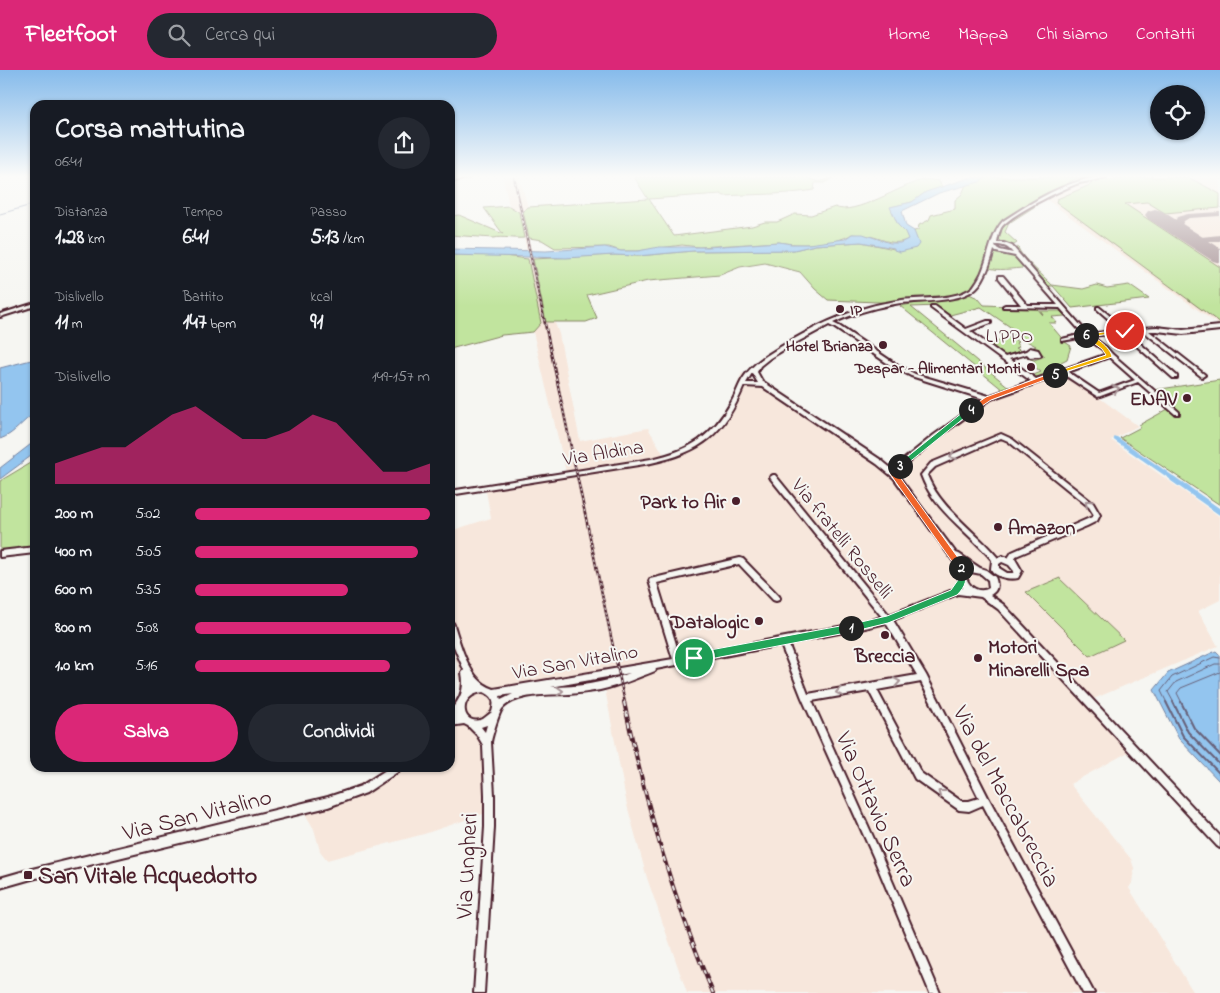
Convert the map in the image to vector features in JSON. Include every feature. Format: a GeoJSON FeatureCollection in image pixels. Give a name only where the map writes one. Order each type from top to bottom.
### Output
{"type":"FeatureCollection","features":[{"type":"Feature","properties":{"kind":"street"},"geometry":{"type":"LineString","coordinates":[[1007,220],[999,228],[996,238],[1017,256],[1086,335],[1104,348],[1177,413]]}},
{"type":"Feature","properties":{"kind":"street","name":"Via Aldina"},"geometry":{"type":"LineString","coordinates":[[455,493],[669,458],[696,446],[711,435],[719,426],[750,372],[759,364],[841,318],[875,306],[966,292],[974,288],[980,282],[996,238]]}},
{"type":"Feature","properties":{"kind":"street"},"geometry":{"type":"LineString","coordinates":[[994,246],[1004,244]]}},
{"type":"Feature","properties":{"kind":"street"},"geometry":{"type":"LineString","coordinates":[[994,246],[1002,252],[1017,256]]}},
{"type":"Feature","properties":{"kind":"street"},"geometry":{"type":"LineString","coordinates":[[988,259],[993,254],[1011,250]]}},
{"type":"Feature","properties":{"kind":"street"},"geometry":{"type":"LineString","coordinates":[[1001,277],[1025,306]]}},
{"type":"Feature","properties":{"kind":"street"},"geometry":{"type":"LineString","coordinates":[[0,316],[30,306]]}},
{"type":"Feature","properties":{"kind":"street"},"geometry":{"type":"LineString","coordinates":[[1005,306],[1062,307]]}},
{"type":"Feature","properties":{"kind":"street"},"geometry":{"type":"LineString","coordinates":[[933,308],[1036,381]]}},
{"type":"Feature","properties":{"kind":"street"},"geometry":{"type":"LineString","coordinates":[[1099,308],[1174,377]]}},
{"type":"Feature","properties":{"kind":"street"},"geometry":{"type":"LineString","coordinates":[[837,329],[837,321],[841,318]]}},
{"type":"Feature","properties":{"kind":"street"},"geometry":{"type":"LineString","coordinates":[[965,331],[989,322]]}},
{"type":"Feature","properties":{"kind":"street"},"geometry":{"type":"LineString","coordinates":[[828,324],[913,375],[989,398]]}},
{"type":"Feature","properties":{"kind":"street"},"geometry":{"type":"LineString","coordinates":[[1064,340],[1086,335],[1124,331],[1184,332],[1220,328]]}},
{"type":"Feature","properties":{"kind":"street"},"geometry":{"type":"LineString","coordinates":[[808,335],[825,329],[837,329]]}},
{"type":"Feature","properties":{"kind":"street"},"geometry":{"type":"LineString","coordinates":[[1144,330],[1202,376]]}},
{"type":"Feature","properties":{"kind":"street"},"geometry":{"type":"LineString","coordinates":[[1004,360],[1028,352]]}},
{"type":"Feature","properties":{"kind":"street"},"geometry":{"type":"LineString","coordinates":[[893,472],[936,436],[989,398],[1110,355]]}},
{"type":"Feature","properties":{"kind":"street"},"geometry":{"type":"LineString","coordinates":[[759,364],[754,371],[757,379],[763,385],[893,472],[960,565],[967,587],[1001,607],[1220,843]]}},
{"type":"Feature","properties":{"kind":"street"},"geometry":{"type":"LineString","coordinates":[[1064,372],[1098,395],[1140,380]]}},
{"type":"Feature","properties":{"kind":"street"},"geometry":{"type":"LineString","coordinates":[[746,385],[757,379]]}},
{"type":"Feature","properties":{"kind":"street"},"geometry":{"type":"LineString","coordinates":[[746,385],[763,385]]}},
{"type":"Feature","properties":{"kind":"street","name":"Via Aldina"},"geometry":{"type":"LineString","coordinates":[[737,397],[746,385]]}},
{"type":"Feature","properties":{"kind":"street"},"geometry":{"type":"LineString","coordinates":[[991,578],[994,574],[1009,577],[1015,576],[1017,568],[1011,558],[1014,554],[1085,524],[1095,519],[1097,515],[1091,505],[1010,440],[1001,436],[933,465],[924,476],[926,484],[936,497],[995,564],[1002,575]]}},
{"type":"Feature","properties":{"kind":"street","name":"Via fratelli Rosselli"},"geometry":{"type":"LineString","coordinates":[[773,477],[888,620]]}},
{"type":"Feature","properties":{"kind":"street"},"geometry":{"type":"LineString","coordinates":[[947,547],[966,563],[991,578],[1001,607]]}},
{"type":"Feature","properties":{"kind":"street"},"geometry":{"type":"LineString","coordinates":[[0,554],[30,551]]}},
{"type":"Feature","properties":{"kind":"street"},"geometry":{"type":"LineString","coordinates":[[954,592],[960,587],[968,570],[990,571],[995,564],[1006,560],[1013,563]]}},
{"type":"Feature","properties":{"kind":"street"},"geometry":{"type":"LineString","coordinates":[[677,660],[653,581],[740,561],[776,598]]}},
{"type":"Feature","properties":{"kind":"street"},"geometry":{"type":"LineString","coordinates":[[978,593],[989,593],[994,589]]}},
{"type":"Feature","properties":{"kind":"street","name":"Via San Vitalino"},"geometry":{"type":"LineString","coordinates":[[496,711],[508,698],[518,694],[581,690],[602,686],[677,660],[888,620],[954,592],[967,590],[978,593]]}},
{"type":"Feature","properties":{"kind":"street","name":"Via del Maccabreccia"},"geometry":{"type":"LineString","coordinates":[[888,620],[922,678],[1089,993]]}},
{"type":"Feature","properties":{"kind":"street"},"geometry":{"type":"LineString","coordinates":[[455,639],[468,682],[461,713],[480,732],[486,742]]}},
{"type":"Feature","properties":{"kind":"street","name":"Via Ottavio Serra"},"geometry":{"type":"LineString","coordinates":[[783,641],[935,993]]}},
{"type":"Feature","properties":{"kind":"street","name":"Via San Vitalino"},"geometry":{"type":"LineString","coordinates":[[494,693],[663,664]]}},
{"type":"Feature","properties":{"kind":"street"},"geometry":{"type":"LineString","coordinates":[[455,722],[468,721],[481,724],[496,711],[498,699],[494,693],[482,688],[470,677],[464,665]]}},
{"type":"Feature","properties":{"kind":"street"},"geometry":{"type":"LineString","coordinates":[[806,698],[922,678]]}},
{"type":"Feature","properties":{"kind":"street"},"geometry":{"type":"LineString","coordinates":[[871,686],[918,776],[960,805],[969,806],[985,800]]}},
{"type":"Feature","properties":{"kind":"street"},"geometry":{"type":"LineString","coordinates":[[455,710],[468,692],[482,688]]}},
{"type":"Feature","properties":{"kind":"street","name":"Via Ungheri"},"geometry":{"type":"LineString","coordinates":[[479,993],[490,812],[486,742],[488,730],[496,711]]}},
{"type":"Feature","properties":{"kind":"street","name":"Via San Vitalino"},"geometry":{"type":"LineString","coordinates":[[0,883],[328,802],[363,790],[390,772]]}},
{"type":"Feature","properties":{"kind":"shaded area"},"geometry":{"type":"Polygon","coordinates":[[[521,220],[525,220],[546,322],[555,323],[559,334],[580,441],[648,428],[664,455],[677,453],[698,443],[723,419],[742,373],[894,468],[904,478],[904,471],[914,455],[993,396],[1064,372],[1138,426],[1111,440],[1220,517],[1220,600],[1198,611],[1218,646],[1091,700],[1134,749],[1070,784],[1131,859],[1134,868],[1132,883],[1129,888],[1194,993],[687,993],[647,878],[627,805],[605,689],[516,693],[498,698],[489,716],[489,812],[424,834],[327,860],[320,851],[314,829],[304,812],[324,797],[352,788],[379,772],[455,772],[455,701],[461,694],[458,667],[455,658],[455,529],[491,518],[486,491],[572,476],[571,471],[566,472],[533,332],[541,323],[521,220]]]}},
{"type":"Feature","properties":{"kind":"shaded area"},"geometry":{"type":"Polygon","coordinates":[[[1075,220],[1220,220],[1220,326],[1075,220]]]}},
{"type":"Feature","properties":{"kind":"green space"},"geometry":{"type":"Polygon","coordinates":[[[455,220],[471,220],[503,234],[493,220],[521,220],[524,238],[455,235],[455,220]]]}},
{"type":"Feature","properties":{"kind":"green space"},"geometry":{"type":"Polygon","coordinates":[[[525,220],[663,220],[674,236],[752,226],[781,220],[896,220],[909,239],[900,242],[889,242],[871,236],[852,234],[845,238],[816,244],[779,242],[699,247],[682,245],[638,251],[621,251],[609,247],[555,248],[542,240],[529,238],[525,220]]]}},
{"type":"Feature","properties":{"kind":"green space"},"geometry":{"type":"Polygon","coordinates":[[[929,220],[1007,220],[999,225],[991,245],[984,274],[977,288],[965,293],[902,303],[828,300],[800,272],[765,263],[740,267],[720,275],[648,281],[587,295],[597,318],[586,322],[546,322],[533,259],[614,255],[638,256],[693,251],[794,250],[815,245],[861,242],[894,249],[916,241],[914,231],[918,230],[919,225],[929,220]]]}},
{"type":"Feature","properties":{"kind":"green space"},"geometry":{"type":"Polygon","coordinates":[[[1014,220],[1009,223],[1005,232],[1017,243],[1014,245],[1003,243],[999,239],[1003,225],[1014,220]]]}},
{"type":"Feature","properties":{"kind":"green space"},"geometry":{"type":"Polygon","coordinates":[[[1080,220],[1149,220],[1220,267],[1220,323],[1080,220]]]}},
{"type":"Feature","properties":{"kind":"green space"},"geometry":{"type":"Polygon","coordinates":[[[1018,247],[1028,261],[1052,285],[1083,289],[1097,285],[1107,288],[1129,285],[1149,299],[1072,308],[1053,286],[1046,286],[1013,250],[1018,247]]]}},
{"type":"Feature","properties":{"kind":"green space"},"geometry":{"type":"Polygon","coordinates":[[[996,253],[1012,256],[1025,268],[1001,270],[987,267],[990,259],[996,253]]]}},
{"type":"Feature","properties":{"kind":"green space"},"geometry":{"type":"Polygon","coordinates":[[[455,255],[495,255],[528,259],[541,323],[533,332],[502,335],[455,348],[455,255]]]}},
{"type":"Feature","properties":{"kind":"green space"},"geometry":{"type":"Polygon","coordinates":[[[969,294],[978,298],[984,305],[1036,307],[1043,315],[1040,311],[1060,311],[1065,316],[1052,317],[1057,323],[1049,323],[1065,342],[1071,346],[1067,359],[1053,366],[1058,370],[1041,376],[1031,376],[1041,372],[1031,364],[1035,362],[1027,357],[1034,360],[1045,356],[1032,348],[1036,346],[1019,337],[1014,339],[1018,342],[1016,343],[1019,347],[1016,348],[1021,351],[1005,356],[989,345],[1019,333],[981,307],[950,315],[937,306],[911,307],[1010,388],[1003,390],[900,306],[969,294]]]}},
{"type":"Feature","properties":{"kind":"green space"},"geometry":{"type":"Polygon","coordinates":[[[1220,380],[1220,505],[1120,438],[1168,409],[1173,413],[1178,413],[1154,390],[1220,380]]]}},
{"type":"Feature","properties":{"kind":"green space"},"geometry":{"type":"Polygon","coordinates":[[[30,463],[30,551],[0,554],[0,481],[30,463]]]}},
{"type":"Feature","properties":{"kind":"green space"},"geometry":{"type":"Polygon","coordinates":[[[1060,578],[1124,640],[1090,656],[1026,592],[1060,578]]]}},
{"type":"Feature","properties":{"kind":"water"},"geometry":{"type":"Polygon","coordinates":[[[896,220],[904,220],[906,226],[914,231],[919,244],[916,248],[900,252],[894,250],[894,248],[861,242],[815,245],[794,250],[693,251],[638,256],[614,255],[566,258],[455,255],[455,249],[546,251],[605,247],[621,251],[638,251],[659,247],[708,247],[779,242],[808,244],[845,239],[852,234],[863,234],[890,243],[900,243],[908,239],[905,232],[896,220]]]}},
{"type":"Feature","properties":{"kind":"water"},"geometry":{"type":"Polygon","coordinates":[[[30,360],[30,417],[10,434],[0,439],[0,368],[30,360]]]}},
{"type":"Feature","properties":{"kind":"water"},"geometry":{"type":"Polygon","coordinates":[[[30,445],[30,457],[0,479],[0,468],[30,445]]]}},
{"type":"Feature","properties":{"kind":"water"},"geometry":{"type":"Polygon","coordinates":[[[1216,651],[1220,655],[1220,782],[1179,739],[1154,690],[1168,673],[1216,651]]]}},
{"type":"Feature","properties":{"kind":"waterway"},"geometry":{"type":"LineString","coordinates":[[1116,439],[1175,480]]}},
{"type":"Feature","properties":{"kind":"waterway"},"geometry":{"type":"LineString","coordinates":[[1173,479],[1220,512]]}},
{"type":"Feature","properties":{"kind":"taxiway"},"geometry":{"type":"LineString","coordinates":[[1180,220],[1177,226],[1183,234]]}},
{"type":"Feature","properties":{"kind":"taxiway"},"geometry":{"type":"LineString","coordinates":[[1206,248],[1202,244],[1204,239],[1220,238]]}},
{"type":"Feature","properties":{"kind":"runway"},"geometry":{"type":"LineString","coordinates":[[1163,220],[1220,257]]}},
{"type":"Feature","properties":{"kind":"railway"},"geometry":{"type":"LineString","coordinates":[[523,220],[625,703]]}},
{"type":"Feature","properties":{"kind":"railway"},"geometry":{"type":"LineString","coordinates":[[624,702],[661,850],[685,922],[713,993]]}},
{"type":"Feature","properties":{"kind":"place","name":"IP"},"geometry":{"type":"Point","coordinates":[840,309]}},
{"type":"Feature","properties":{"kind":"place","name":"Hotel Brianza"},"geometry":{"type":"Point","coordinates":[883,345]}},
{"type":"Feature","properties":{"kind":"place","name":"Despar - Alimentari Monti"},"geometry":{"type":"Point","coordinates":[1031,367]}},
{"type":"Feature","properties":{"kind":"place","name":"ENAV"},"geometry":{"type":"Point","coordinates":[1187,398]}},
{"type":"Feature","properties":{"kind":"place","name":"Park to Air"},"geometry":{"type":"Point","coordinates":[736,501]}},
{"type":"Feature","properties":{"kind":"place","name":"Amazon"},"geometry":{"type":"Point","coordinates":[998,527]}},
{"type":"Feature","properties":{"kind":"place","name":"Datalogic"},"geometry":{"type":"Point","coordinates":[759,621]}},
{"type":"Feature","properties":{"kind":"place","name":"Breccia"},"geometry":{"type":"Point","coordinates":[885,635]}},
{"type":"Feature","properties":{"kind":"place","name":"Motori Minarelli Spa"},"geometry":{"type":"Point","coordinates":[978,658]}},
{"type":"Feature","properties":{"kind":"place","name":"San Vitale Acquedotto"},"geometry":{"type":"Point","coordinates":[28,875]}},
{"type":"Feature","properties":{"kind":"district","name":"LIPPO"},"geometry":{"type":"Point","coordinates":[1010,335]}},
{"type":"Feature","properties":{"kind":"route"},"geometry":{"type":"LineString","coordinates":[[694,658],[888,620],[954,592],[960,587],[963,580],[960,565],[893,472],[936,436],[989,398],[1110,355],[1110,353],[1086,335],[1125,331]]}}]}
